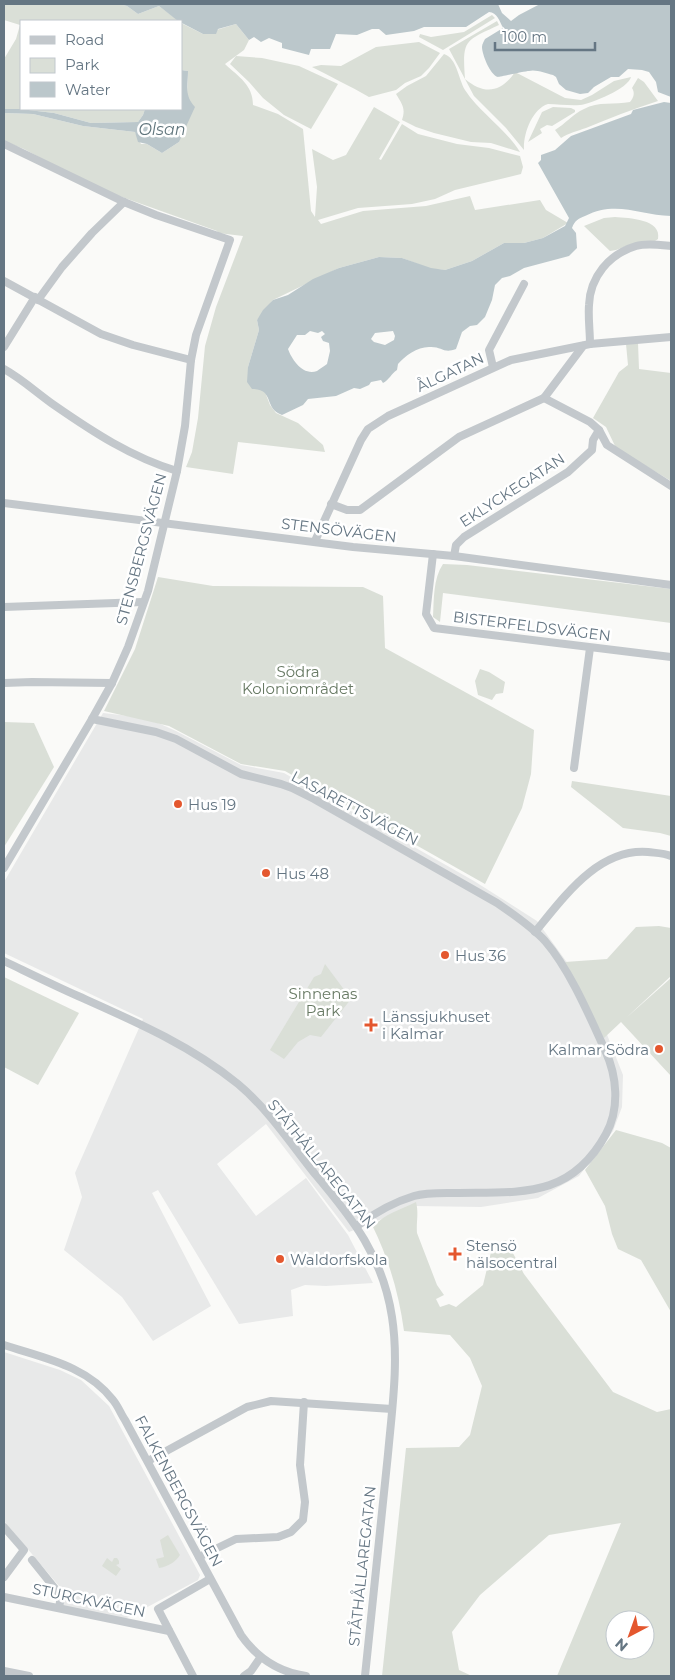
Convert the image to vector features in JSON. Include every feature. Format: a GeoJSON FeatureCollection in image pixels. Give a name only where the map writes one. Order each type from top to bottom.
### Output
{"type":"FeatureCollection","features":[{"type":"Feature","properties":{"kind":"street"},"geometry":{"type":"LineString","coordinates":[[4,144],[124,202],[92,233],[62,267],[4,347]]}},
{"type":"Feature","properties":{"kind":"street","name":"STENSBERGSVÄGEN"},"geometry":{"type":"LineString","coordinates":[[4,868],[112,683],[148,591],[177,471],[185,426],[191,360],[196,335],[230,240],[124,202]]}},
{"type":"Feature","properties":{"kind":"street"},"geometry":{"type":"LineString","coordinates":[[331,504],[347,510],[360,510],[459,437],[544,398],[586,345],[589,303],[596,278],[604,266],[613,256],[637,246],[671,246]]}},
{"type":"Feature","properties":{"kind":"street"},"geometry":{"type":"LineString","coordinates":[[4,281],[101,334],[191,360]]}},
{"type":"Feature","properties":{"kind":"street"},"geometry":{"type":"LineString","coordinates":[[492,367],[489,350],[524,284]]}},
{"type":"Feature","properties":{"kind":"street","name":"ÅLGATAN"},"geometry":{"type":"LineString","coordinates":[[314,542],[361,440],[368,429],[388,416],[492,367],[511,360],[586,345],[671,337]]}},
{"type":"Feature","properties":{"kind":"street"},"geometry":{"type":"LineString","coordinates":[[4,370],[123,450],[153,464],[177,471]]}},
{"type":"Feature","properties":{"kind":"street"},"geometry":{"type":"LineString","coordinates":[[544,398],[590,422],[599,430],[607,446],[671,486]]}},
{"type":"Feature","properties":{"kind":"street","name":"EKLYCKEGATAN"},"geometry":{"type":"LineString","coordinates":[[592,450],[593,440],[599,430]]}},
{"type":"Feature","properties":{"kind":"street","name":"EKLYCKEGATAN"},"geometry":{"type":"LineString","coordinates":[[454,556],[456,545],[464,537],[568,472],[592,450],[607,446]]}},
{"type":"Feature","properties":{"kind":"street","name":"STENSÖVÄGEN"},"geometry":{"type":"LineString","coordinates":[[4,503],[353,547],[454,556],[671,585]]}},
{"type":"Feature","properties":{"kind":"street","name":"BISTERFELDSVÄGEN"},"geometry":{"type":"LineString","coordinates":[[433,554],[426,614],[434,628],[671,657]]}},
{"type":"Feature","properties":{"kind":"street"},"geometry":{"type":"LineString","coordinates":[[4,607],[143,602]]}},
{"type":"Feature","properties":{"kind":"street"},"geometry":{"type":"LineString","coordinates":[[574,768],[590,648]]}},
{"type":"Feature","properties":{"kind":"street"},"geometry":{"type":"LineString","coordinates":[[4,683],[112,683]]}},
{"type":"Feature","properties":{"kind":"street","name":"LASARETTSVÄGEN"},"geometry":{"type":"LineString","coordinates":[[92,719],[156,732],[176,739],[241,774],[281,784],[314,799],[497,903],[535,932],[555,954],[578,993],[610,1060],[616,1094],[609,1127],[593,1154],[579,1169],[548,1187],[534,1190],[441,1193],[414,1196],[393,1205],[356,1226]]}},
{"type":"Feature","properties":{"kind":"street"},"geometry":{"type":"LineString","coordinates":[[535,932],[572,888],[596,867],[621,854],[641,851],[665,853],[671,856]]}},
{"type":"Feature","properties":{"kind":"street","name":"STÅTHÅLLAREGATAN"},"geometry":{"type":"LineString","coordinates":[[4,961],[130,1019],[180,1044],[212,1065],[239,1086],[265,1113],[356,1226],[368,1244],[379,1269],[392,1315],[395,1346],[392,1409],[364,1676]]}},
{"type":"Feature","properties":{"kind":"street","name":"FALKENBERGSVÄGEN"},"geometry":{"type":"LineString","coordinates":[[4,1345],[67,1365],[84,1374],[103,1389],[114,1401],[210,1579],[250,1648],[260,1658],[281,1670],[306,1676]]}},
{"type":"Feature","properties":{"kind":"street"},"geometry":{"type":"LineString","coordinates":[[148,1461],[247,1407],[271,1401],[392,1409]]}},
{"type":"Feature","properties":{"kind":"street"},"geometry":{"type":"LineString","coordinates":[[199,1556],[236,1539],[278,1537],[291,1532],[303,1520],[305,1511],[300,1465],[304,1402]]}},
{"type":"Feature","properties":{"kind":"street"},"geometry":{"type":"LineString","coordinates":[[4,1526],[24,1550],[4,1577]]}},
{"type":"Feature","properties":{"kind":"street"},"geometry":{"type":"LineString","coordinates":[[32,1560],[61,1596],[59,1608]]}},
{"type":"Feature","properties":{"kind":"street","name":"STURCKVÄGEN"},"geometry":{"type":"LineString","coordinates":[[169,1631],[158,1608],[210,1579]]}},
{"type":"Feature","properties":{"kind":"street","name":"STURCKVÄGEN"},"geometry":{"type":"LineString","coordinates":[[4,1597],[169,1631]]}},
{"type":"Feature","properties":{"kind":"street"},"geometry":{"type":"LineString","coordinates":[[169,1631],[193,1676]]}},
{"type":"Feature","properties":{"kind":"street"},"geometry":{"type":"LineString","coordinates":[[244,1676],[251,1671],[260,1658]]}},
{"type":"Feature","properties":{"kind":"street"},"geometry":{"type":"LineString","coordinates":[[4,1671],[29,1676]]}},
{"type":"Feature","properties":{"kind":"shaded area","name":"Länssjukhuset i Kalmar"},"geometry":{"type":"Polygon","coordinates":[[[103,713],[147,718],[241,765],[284,773],[474,881],[537,921],[579,979],[606,1032],[623,1075],[622,1107],[613,1131],[579,1176],[538,1198],[481,1207],[415,1206],[349,1232],[266,1124],[217,1164],[256,1216],[306,1178],[348,1235],[373,1283],[326,1286],[305,1285],[291,1290],[293,1316],[239,1324],[158,1190],[152,1193],[211,1306],[153,1341],[122,1297],[64,1250],[82,1197],[75,1173],[143,1019],[4,953],[4,882],[103,713]]]}},
{"type":"Feature","properties":{"kind":"shaded area"},"geometry":{"type":"Polygon","coordinates":[[[4,1352],[60,1370],[81,1380],[109,1406],[200,1575],[198,1580],[125,1619],[63,1606],[65,1593],[4,1521],[4,1352]]]}},
{"type":"Feature","properties":{"kind":"green space"},"geometry":{"type":"Polygon","coordinates":[[[4,4],[119,4],[127,6],[138,14],[159,6],[178,20],[20,20],[20,25],[4,20],[4,4]]]}},
{"type":"Feature","properties":{"kind":"green space"},"geometry":{"type":"Polygon","coordinates":[[[492,15],[495,18],[443,50],[419,37],[420,34],[431,37],[464,32],[492,15]]]}},
{"type":"Feature","properties":{"kind":"green space"},"geometry":{"type":"Polygon","coordinates":[[[497,21],[499,25],[473,39],[465,49],[465,79],[479,88],[498,88],[510,79],[515,72],[565,98],[581,100],[614,81],[631,77],[624,86],[592,102],[576,105],[548,104],[542,107],[533,117],[527,130],[524,150],[506,128],[474,96],[449,49],[497,21]]]}},
{"type":"Feature","properties":{"kind":"green space"},"geometry":{"type":"Polygon","coordinates":[[[182,24],[203,34],[236,24],[249,40],[244,50],[225,64],[248,87],[251,92],[253,105],[278,114],[303,129],[311,211],[315,217],[317,187],[312,149],[333,160],[346,155],[374,107],[400,122],[379,159],[381,160],[402,124],[418,134],[457,144],[489,148],[520,156],[523,167],[521,174],[455,190],[435,199],[412,204],[358,208],[318,220],[321,224],[363,211],[426,206],[470,196],[475,210],[540,200],[546,210],[568,223],[543,238],[524,243],[504,243],[472,261],[445,270],[431,269],[402,258],[379,257],[339,268],[273,300],[257,320],[259,330],[248,367],[261,389],[265,392],[270,405],[276,413],[298,423],[323,445],[325,452],[238,442],[233,474],[186,467],[192,452],[198,418],[205,346],[216,307],[243,236],[218,233],[217,231],[94,187],[24,149],[4,141],[4,113],[33,114],[83,126],[135,132],[141,144],[147,144],[162,153],[179,142],[189,101],[187,94],[188,71],[182,70],[182,24]]]}},
{"type":"Feature","properties":{"kind":"green space"},"geometry":{"type":"Polygon","coordinates":[[[20,25],[20,109],[4,109],[4,59],[16,39],[20,25]]]}},
{"type":"Feature","properties":{"kind":"green space"},"geometry":{"type":"Polygon","coordinates":[[[419,42],[440,53],[429,68],[421,76],[405,83],[396,90],[369,97],[312,67],[321,65],[341,66],[376,47],[419,42]]]}},
{"type":"Feature","properties":{"kind":"green space"},"geometry":{"type":"Polygon","coordinates":[[[444,54],[455,64],[465,90],[471,98],[507,135],[520,152],[491,143],[471,142],[434,133],[402,120],[402,103],[396,94],[426,76],[444,54]]]}},
{"type":"Feature","properties":{"kind":"green space"},"geometry":{"type":"Polygon","coordinates":[[[236,56],[262,58],[299,66],[338,84],[311,129],[284,115],[263,98],[230,64],[236,56]]]}},
{"type":"Feature","properties":{"kind":"green space"},"geometry":{"type":"Polygon","coordinates":[[[638,78],[644,82],[658,101],[561,138],[555,130],[580,111],[589,107],[601,104],[630,102],[634,95],[632,88],[638,78]]]}},
{"type":"Feature","properties":{"kind":"green space"},"geometry":{"type":"Polygon","coordinates":[[[553,107],[571,108],[575,112],[552,126],[547,125],[540,129],[542,133],[528,142],[542,112],[553,107]]]}},
{"type":"Feature","properties":{"kind":"green space"},"geometry":{"type":"Polygon","coordinates":[[[28,110],[145,110],[138,122],[91,123],[54,113],[28,110]]]}},
{"type":"Feature","properties":{"kind":"green space"},"geometry":{"type":"Polygon","coordinates":[[[604,218],[636,219],[650,224],[658,232],[658,239],[610,251],[584,226],[604,218]]]}},
{"type":"Feature","properties":{"kind":"green space"},"geometry":{"type":"Polygon","coordinates":[[[638,343],[639,369],[671,373],[671,481],[616,448],[606,427],[593,418],[619,372],[628,365],[626,344],[638,343]]]}},
{"type":"Feature","properties":{"kind":"green space"},"geometry":{"type":"Polygon","coordinates":[[[443,564],[467,565],[671,589],[671,623],[443,593],[440,622],[433,617],[437,576],[443,564]]]}},
{"type":"Feature","properties":{"kind":"green space","name":"Södra Koloniområdet"},"geometry":{"type":"Polygon","coordinates":[[[158,577],[213,586],[363,587],[383,596],[385,648],[534,730],[531,774],[522,808],[485,884],[285,771],[241,764],[169,726],[104,711],[135,649],[158,577]]]}},
{"type":"Feature","properties":{"kind":"green space"},"geometry":{"type":"Polygon","coordinates":[[[480,669],[505,682],[503,693],[496,694],[492,700],[478,695],[475,681],[480,669]]]}},
{"type":"Feature","properties":{"kind":"green space"},"geometry":{"type":"Polygon","coordinates":[[[4,722],[34,723],[54,767],[4,847],[4,722]]]}},
{"type":"Feature","properties":{"kind":"green space"},"geometry":{"type":"Polygon","coordinates":[[[572,781],[671,796],[671,836],[623,828],[571,787],[572,781]]]}},
{"type":"Feature","properties":{"kind":"green space"},"geometry":{"type":"Polygon","coordinates":[[[659,926],[671,928],[671,976],[626,1018],[671,978],[671,1076],[621,1022],[604,1038],[565,962],[607,959],[636,927],[659,926]]]}},
{"type":"Feature","properties":{"kind":"green space","name":"Sinnenas Park"},"geometry":{"type":"Polygon","coordinates":[[[325,964],[351,999],[321,1037],[310,1035],[298,1042],[284,1059],[270,1050],[314,977],[321,974],[325,964]]]}},
{"type":"Feature","properties":{"kind":"green space"},"geometry":{"type":"Polygon","coordinates":[[[4,977],[79,1013],[38,1085],[4,1067],[4,977]]]}},
{"type":"Feature","properties":{"kind":"green space"},"geometry":{"type":"Polygon","coordinates":[[[616,1130],[662,1143],[671,1148],[671,1312],[641,1260],[618,1249],[605,1206],[585,1170],[616,1130]]]}},
{"type":"Feature","properties":{"kind":"green space"},"geometry":{"type":"Polygon","coordinates":[[[416,1202],[417,1233],[437,1285],[444,1295],[436,1299],[440,1307],[449,1304],[456,1307],[483,1285],[493,1244],[506,1240],[524,1274],[613,1392],[657,1412],[671,1409],[671,1676],[557,1676],[621,1523],[549,1535],[480,1595],[452,1632],[459,1670],[472,1676],[382,1676],[406,1448],[459,1447],[470,1435],[482,1386],[470,1358],[450,1335],[404,1331],[393,1278],[373,1227],[388,1215],[416,1202]]]}},
{"type":"Feature","properties":{"kind":"green space"},"geometry":{"type":"Polygon","coordinates":[[[168,1535],[180,1555],[171,1564],[159,1568],[156,1559],[164,1557],[160,1540],[168,1535]]]}},
{"type":"Feature","properties":{"kind":"green space"},"geometry":{"type":"Polygon","coordinates":[[[107,1558],[112,1562],[114,1558],[117,1558],[119,1561],[119,1564],[116,1565],[121,1569],[116,1576],[102,1566],[107,1558]]]}},
{"type":"Feature","properties":{"kind":"water"},"geometry":{"type":"Polygon","coordinates":[[[119,4],[498,4],[502,13],[511,21],[540,4],[671,4],[671,97],[658,92],[656,82],[649,72],[642,70],[628,69],[619,77],[611,77],[588,93],[580,94],[566,90],[559,84],[556,77],[541,72],[531,71],[498,77],[489,68],[482,47],[485,39],[503,28],[498,18],[492,12],[466,27],[424,27],[414,31],[386,35],[379,29],[372,29],[357,35],[336,34],[330,49],[311,49],[309,55],[282,48],[282,43],[269,38],[261,42],[254,37],[249,40],[236,24],[218,29],[216,34],[203,34],[182,23],[182,20],[177,20],[159,6],[138,14],[127,6],[119,4]]]}},
{"type":"Feature","properties":{"kind":"water","name":"Olsan"},"geometry":{"type":"Polygon","coordinates":[[[182,70],[188,71],[188,94],[195,107],[179,142],[162,153],[147,144],[138,142],[135,132],[83,126],[33,114],[4,113],[4,109],[54,113],[91,123],[138,122],[145,110],[182,110],[182,70]]]}},
{"type":"Feature","properties":{"kind":"water"},"geometry":{"type":"Polygon","coordinates":[[[664,102],[671,103],[671,216],[607,209],[596,211],[579,219],[572,228],[576,233],[577,248],[569,256],[524,268],[502,278],[495,285],[492,300],[485,317],[477,325],[470,326],[462,332],[456,349],[448,351],[425,347],[416,350],[398,364],[397,370],[383,383],[381,380],[371,382],[360,389],[354,388],[336,396],[308,399],[303,405],[282,415],[276,412],[264,392],[252,389],[247,382],[248,367],[259,330],[257,320],[263,310],[273,300],[288,295],[313,279],[339,268],[379,257],[402,258],[431,268],[445,270],[472,261],[504,243],[524,243],[543,238],[565,226],[569,218],[538,163],[541,160],[541,155],[555,150],[571,136],[631,114],[633,110],[664,102]],[[310,331],[305,335],[297,335],[288,349],[292,358],[299,366],[312,372],[327,364],[330,351],[329,343],[323,341],[321,337],[325,334],[322,331],[318,333],[310,331]],[[393,331],[375,333],[371,339],[374,342],[385,345],[394,340],[393,331]]]}},
{"type":"Feature","properties":{"kind":"place","name":"Hus 19"},"geometry":{"type":"Point","coordinates":[178,804]}},
{"type":"Feature","properties":{"kind":"place","name":"Hus 48"},"geometry":{"type":"Point","coordinates":[266,873]}},
{"type":"Feature","properties":{"kind":"place","name":"Hus 36"},"geometry":{"type":"Point","coordinates":[445,955]}},
{"type":"Feature","properties":{"kind":"place","name":"Länssjukhuset i Kalmar"},"geometry":{"type":"Point","coordinates":[371,1025]}},
{"type":"Feature","properties":{"kind":"place","name":"Kalmar Södra"},"geometry":{"type":"Point","coordinates":[659,1049]}},
{"type":"Feature","properties":{"kind":"place","name":"Stensö hälsocentral"},"geometry":{"type":"Point","coordinates":[455,1254]}},
{"type":"Feature","properties":{"kind":"place","name":"Waldorfskola"},"geometry":{"type":"Point","coordinates":[280,1259]}}]}
